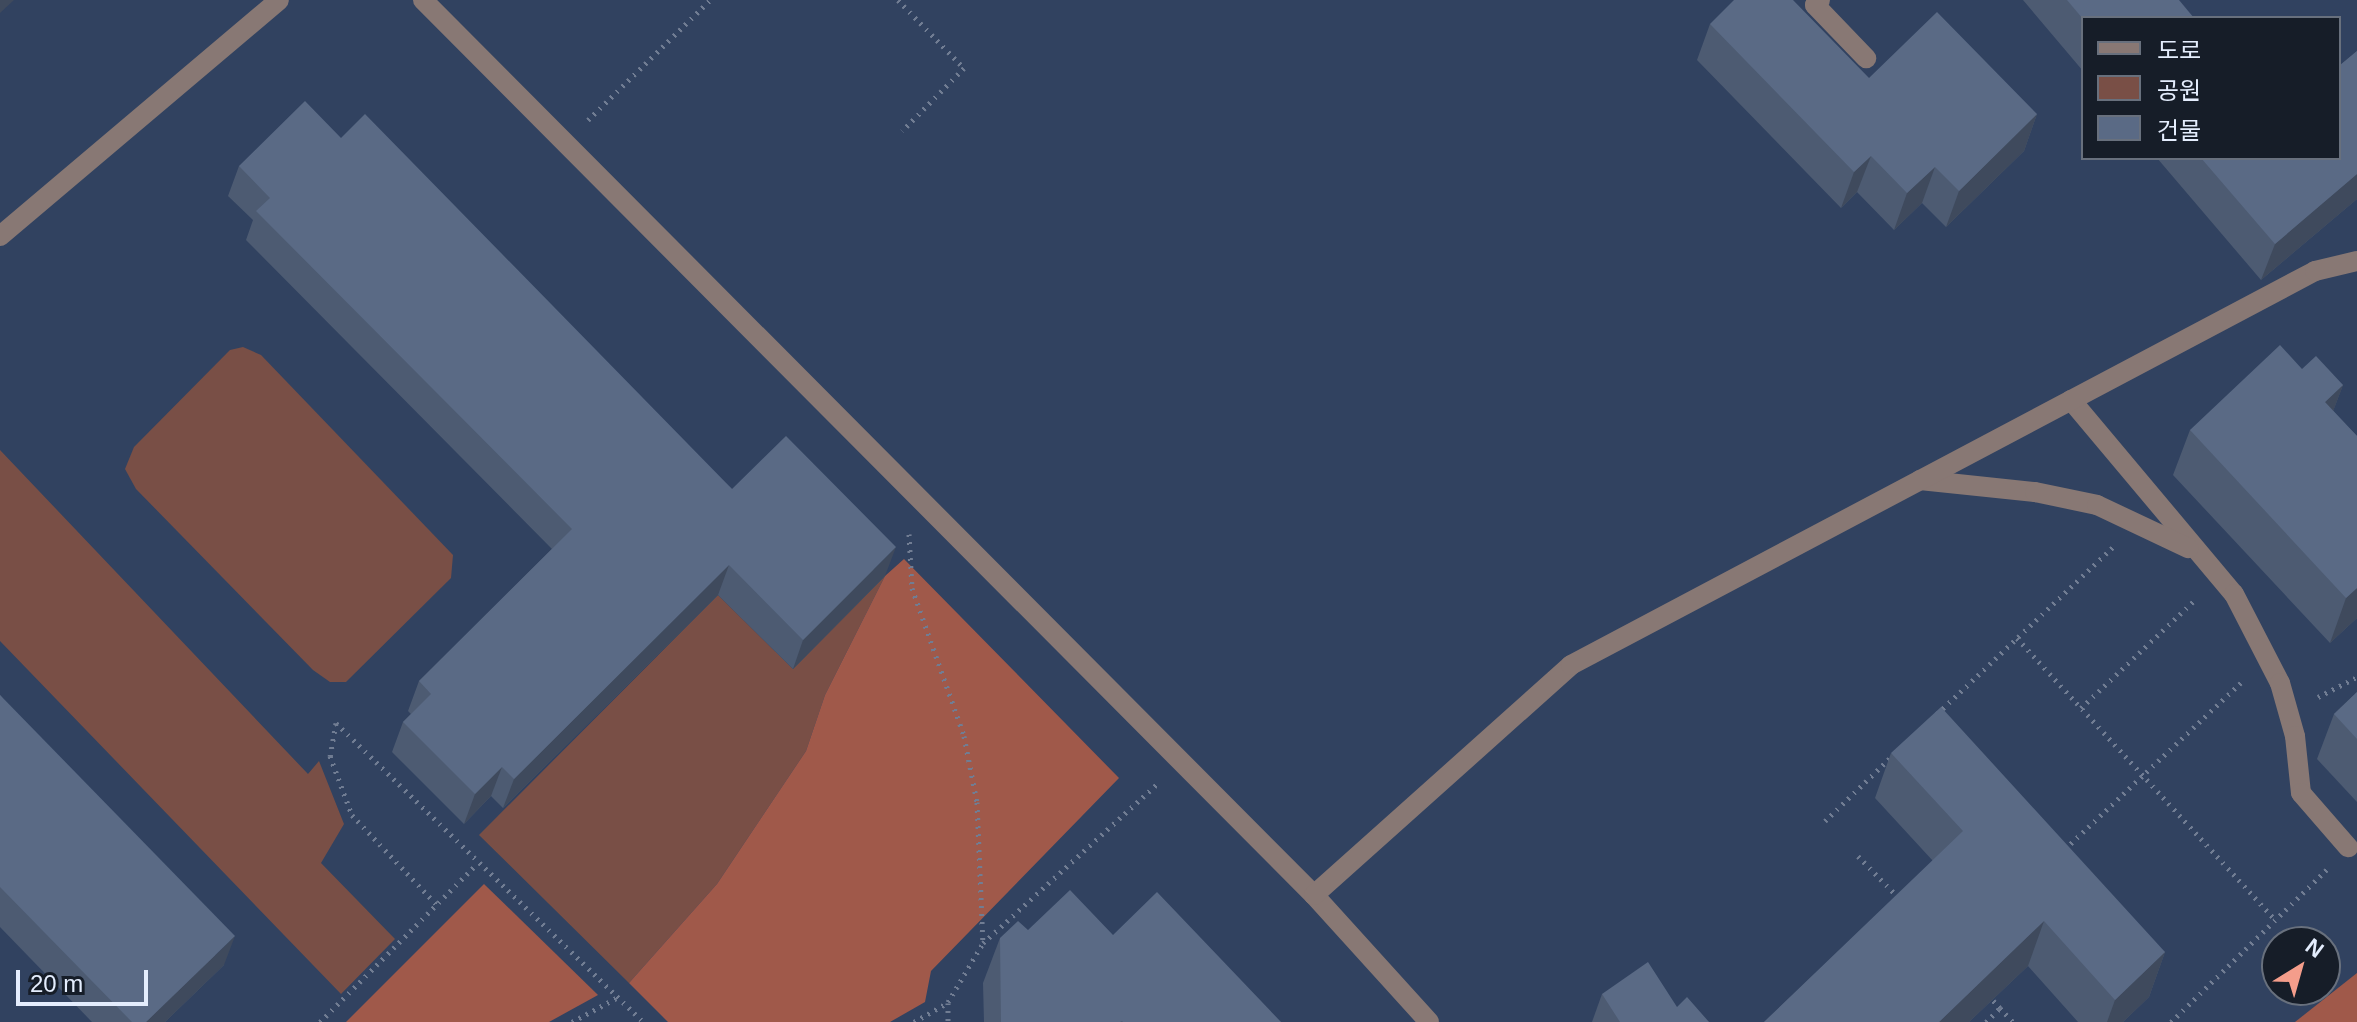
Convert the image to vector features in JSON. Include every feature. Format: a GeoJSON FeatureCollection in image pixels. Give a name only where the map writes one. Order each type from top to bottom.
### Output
{"type":"FeatureCollection","features":[{"type":"Feature","properties":{"kind":"street"},"geometry":{"type":"LineString","coordinates":[[0,236],[279,0]]}},
{"type":"Feature","properties":{"kind":"street"},"geometry":{"type":"LineString","coordinates":[[423,0],[1314,895],[1429,1022]]}},
{"type":"Feature","properties":{"kind":"street"},"geometry":{"type":"LineString","coordinates":[[1820,0],[1815,5],[1866,58]]}},
{"type":"Feature","properties":{"kind":"street"},"geometry":{"type":"LineString","coordinates":[[1314,895],[1571,665],[2315,271],[2357,261]]}},
{"type":"Feature","properties":{"kind":"street"},"geometry":{"type":"LineString","coordinates":[[2071,400],[2219,577],[2269,657],[2287,707],[2301,793],[2348,847]]}},
{"type":"Feature","properties":{"kind":"street"},"geometry":{"type":"LineString","coordinates":[[1920,480],[2035,492],[2097,505],[2139,521],[2202,556]]}},
{"type":"Feature","properties":{"kind":"path"},"geometry":{"type":"LineString","coordinates":[[565,144],[710,0]]}},
{"type":"Feature","properties":{"kind":"path"},"geometry":{"type":"LineString","coordinates":[[898,0],[964,68],[902,131]]}},
{"type":"Feature","properties":{"kind":"path"},"geometry":{"type":"LineString","coordinates":[[906,486],[912,588],[964,736],[977,802],[983,943]]}},
{"type":"Feature","properties":{"kind":"path"},"geometry":{"type":"LineString","coordinates":[[1926,724],[2139,521]]}},
{"type":"Feature","properties":{"kind":"path"},"geometry":{"type":"LineString","coordinates":[[2081,708],[2219,577]]}},
{"type":"Feature","properties":{"kind":"path"},"geometry":{"type":"LineString","coordinates":[[2017,638],[2275,920]]}},
{"type":"Feature","properties":{"kind":"path"},"geometry":{"type":"LineString","coordinates":[[2064,849],[2269,657]]}},
{"type":"Feature","properties":{"kind":"path"},"geometry":{"type":"LineString","coordinates":[[2287,707],[2338,691],[2357,677]]}},
{"type":"Feature","properties":{"kind":"path"},"geometry":{"type":"LineString","coordinates":[[437,905],[352,815],[330,756],[336,723],[477,864],[643,1022]]}},
{"type":"Feature","properties":{"kind":"path"},"geometry":{"type":"LineString","coordinates":[[1825,821],[1904,745]]}},
{"type":"Feature","properties":{"kind":"path"},"geometry":{"type":"LineString","coordinates":[[914,1022],[948,1002],[983,943],[1181,761]]}},
{"type":"Feature","properties":{"kind":"path"},"geometry":{"type":"LineString","coordinates":[[2171,1022],[2348,847]]}},
{"type":"Feature","properties":{"kind":"path"},"geometry":{"type":"LineString","coordinates":[[1858,856],[1908,907]]}},
{"type":"Feature","properties":{"kind":"path"},"geometry":{"type":"LineString","coordinates":[[320,1022],[477,864]]}},
{"type":"Feature","properties":{"kind":"path"},"geometry":{"type":"LineString","coordinates":[[1984,991],[2013,1022]]}},
{"type":"Feature","properties":{"kind":"path"},"geometry":{"type":"LineString","coordinates":[[572,1022],[618,997]]}},
{"type":"Feature","properties":{"kind":"path"},"geometry":{"type":"LineString","coordinates":[[948,1002],[948,1022]]}},
{"type":"Feature","properties":{"kind":"path"},"geometry":{"type":"LineString","coordinates":[[1986,1022],[2000,1008]]}},
{"type":"Feature","properties":{"kind":"shaded area"},"geometry":{"type":"Polygon","coordinates":[[[0,0],[2357,0],[2357,1022],[0,1022],[0,0]]]}},
{"type":"Feature","properties":{"kind":"shaded area"},"geometry":{"type":"Polygon","coordinates":[[[904,559],[1119,778],[931,971],[925,1002],[890,1022],[668,1022],[629,983],[717,884],[806,751],[825,695],[885,576],[904,559]]]}},
{"type":"Feature","properties":{"kind":"shaded area"},"geometry":{"type":"Polygon","coordinates":[[[484,884],[598,995],[549,1022],[346,1022],[484,884]]]}},
{"type":"Feature","properties":{"kind":"shaded area"},"geometry":{"type":"Polygon","coordinates":[[[2357,973],[2357,1022],[2295,1022],[2315,1006],[2341,1006],[2341,986],[2357,973]]]}},
{"type":"Feature","properties":{"kind":"green space"},"geometry":{"type":"Polygon","coordinates":[[[243,347],[261,355],[453,555],[451,578],[346,682],[330,682],[313,670],[136,489],[125,469],[134,447],[230,350],[243,347]]]}},
{"type":"Feature","properties":{"kind":"green space"},"geometry":{"type":"Polygon","coordinates":[[[0,450],[308,774],[319,761],[344,824],[321,863],[395,939],[341,994],[0,641],[0,450]]]}},
{"type":"Feature","properties":{"kind":"green space"},"geometry":{"type":"Polygon","coordinates":[[[885,576],[825,695],[806,751],[717,884],[629,983],[479,835],[718,595],[793,669],[885,576]]]}},
{"type":"Feature","properties":{"kind":"building"},"geometry":{"type":"Polygon","coordinates":[[[1734,0],[1793,0],[1869,78],[1937,12],[2037,114],[1959,191],[1935,167],[1907,193],[1871,156],[1854,172],[1710,24],[1734,0]]]}},
{"type":"Feature","properties":{"kind":"building"},"geometry":{"type":"Polygon","coordinates":[[[2067,0],[2179,0],[2192,16],[2081,16],[2067,0]]]}},
{"type":"Feature","properties":{"kind":"building"},"geometry":{"type":"Polygon","coordinates":[[[2357,51],[2357,174],[2275,244],[2203,160],[2341,160],[2341,64],[2357,51]]]}},
{"type":"Feature","properties":{"kind":"building"},"geometry":{"type":"Polygon","coordinates":[[[305,101],[341,138],[365,114],[732,489],[786,436],[896,547],[803,640],[729,565],[514,779],[502,767],[475,794],[403,722],[431,694],[419,681],[572,529],[256,211],[270,198],[239,166],[305,101]]]}},
{"type":"Feature","properties":{"kind":"building"},"geometry":{"type":"Polygon","coordinates":[[[2280,345],[2302,369],[2316,356],[2343,385],[2325,402],[2357,436],[2357,588],[2346,598],[2190,430],[2280,345]]]}},
{"type":"Feature","properties":{"kind":"building"},"geometry":{"type":"Polygon","coordinates":[[[2357,692],[2357,739],[2334,714],[2357,692]]]}},
{"type":"Feature","properties":{"kind":"building"},"geometry":{"type":"Polygon","coordinates":[[[0,695],[235,936],[146,1022],[132,1022],[0,887],[0,695]]]}},
{"type":"Feature","properties":{"kind":"building"},"geometry":{"type":"Polygon","coordinates":[[[1941,707],[2165,952],[2115,1000],[2044,921],[1939,1022],[1764,1022],[1963,831],[1891,753],[1941,707]]]}},
{"type":"Feature","properties":{"kind":"building"},"geometry":{"type":"Polygon","coordinates":[[[1070,890],[1113,935],[1157,892],[1281,1022],[1001,1022],[1000,938],[1018,921],[1028,930],[1070,890]]]}},
{"type":"Feature","properties":{"kind":"building"},"geometry":{"type":"Polygon","coordinates":[[[1648,962],[1677,1007],[1687,997],[1709,1022],[1620,1022],[1602,994],[1648,962]]]}}]}
